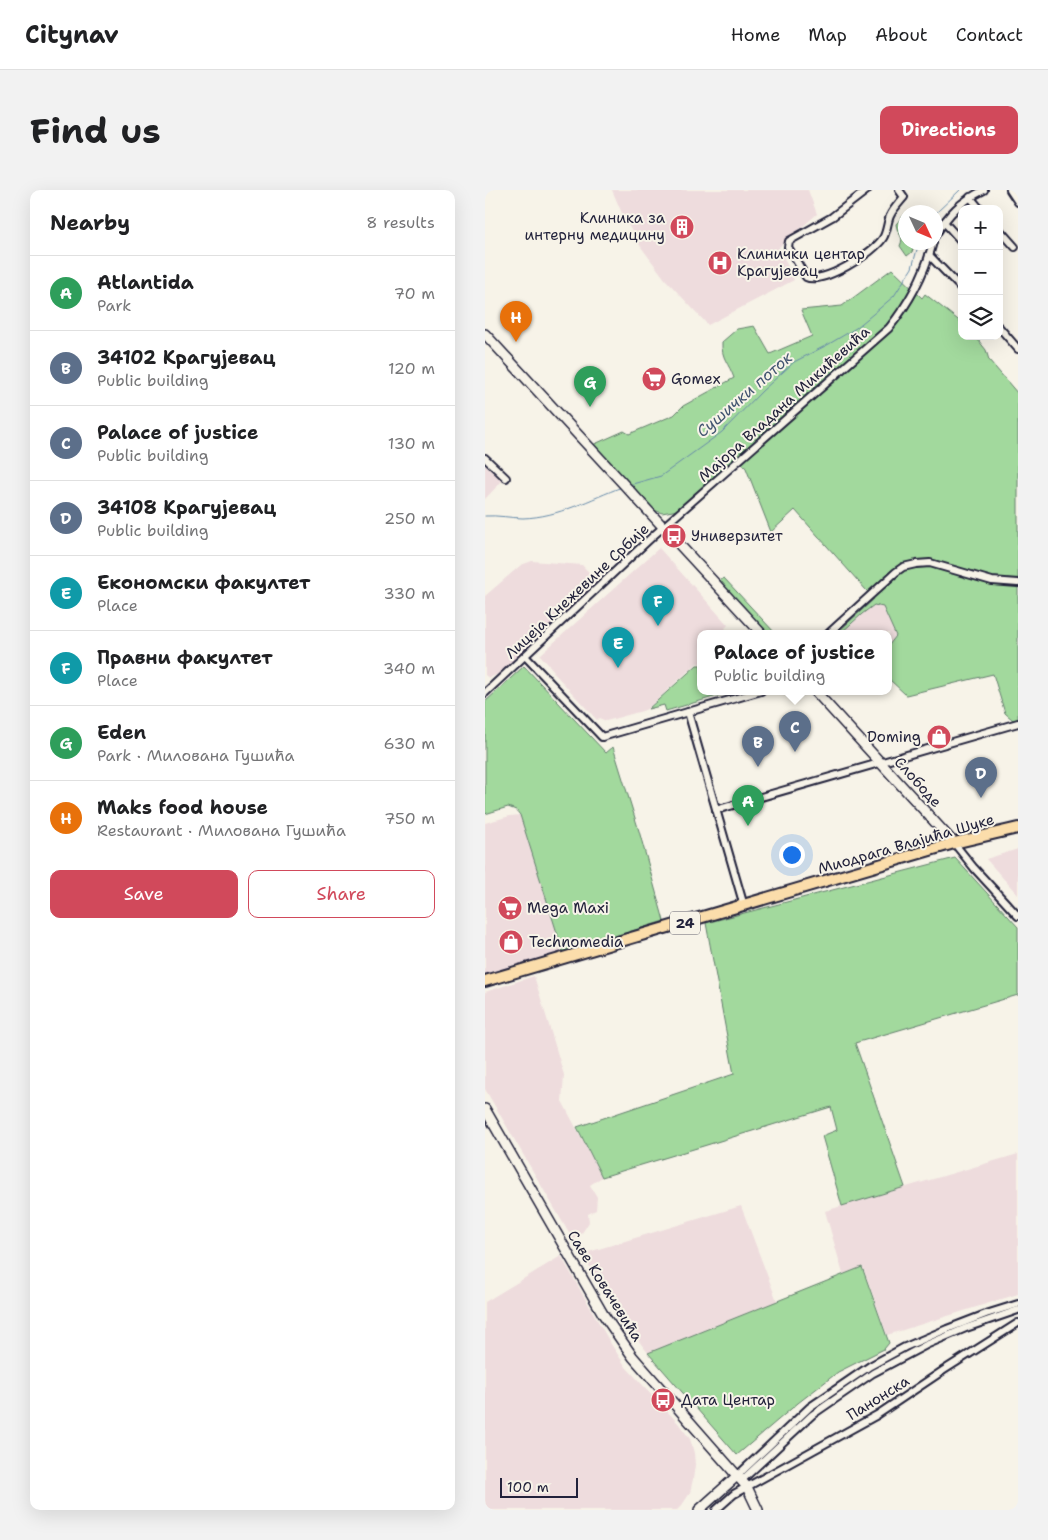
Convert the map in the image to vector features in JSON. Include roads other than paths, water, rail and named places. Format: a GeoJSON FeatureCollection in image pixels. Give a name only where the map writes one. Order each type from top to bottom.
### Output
{"type":"FeatureCollection","features":[{"type":"Feature","properties":{"kind":"main road","name":"Миодрага Влајића Шуке"},"geometry":{"type":"LineString","coordinates":[[485,981],[954,844],[1018,828]]}},
{"type":"Feature","properties":{"kind":"street"},"geometry":{"type":"LineString","coordinates":[[867,190],[832,217],[789,241],[788,247],[806,277],[814,279],[845,268],[877,245],[883,238],[891,215],[904,197],[899,190]]}},
{"type":"Feature","properties":{"kind":"street"},"geometry":{"type":"LineString","coordinates":[[958,238],[944,222],[955,208],[984,190]]}},
{"type":"Feature","properties":{"kind":"street"},"geometry":{"type":"LineString","coordinates":[[1010,190],[1018,202]]}},
{"type":"Feature","properties":{"kind":"street"},"geometry":{"type":"LineString","coordinates":[[971,197],[978,205]]}},
{"type":"Feature","properties":{"kind":"street"},"geometry":{"type":"LineString","coordinates":[[1003,234],[1015,247]]}},
{"type":"Feature","properties":{"kind":"street","name":"Мајора Владана Микићевића"},"geometry":{"type":"LineString","coordinates":[[663,528],[889,328],[903,309],[931,250]]}},
{"type":"Feature","properties":{"kind":"street"},"geometry":{"type":"LineString","coordinates":[[929,256],[958,285]]}},
{"type":"Feature","properties":{"kind":"street"},"geometry":{"type":"LineString","coordinates":[[1003,332],[1018,349]]}},
{"type":"Feature","properties":{"kind":"street"},"geometry":{"type":"LineString","coordinates":[[485,334],[613,475],[758,630]]}},
{"type":"Feature","properties":{"kind":"street"},"geometry":{"type":"LineString","coordinates":[[485,458],[506,478]]}},
{"type":"Feature","properties":{"kind":"street","name":"Лицеја Кнежевине Србије"},"geometry":{"type":"LineString","coordinates":[[485,693],[663,528]]}},
{"type":"Feature","properties":{"kind":"street"},"geometry":{"type":"LineString","coordinates":[[832,630],[889,577],[909,565],[930,564],[992,581],[1018,583]]}},
{"type":"Feature","properties":{"kind":"street"},"geometry":{"type":"LineString","coordinates":[[525,656],[602,737],[747,695]]}},
{"type":"Feature","properties":{"kind":"street","name":"Слободе"},"geometry":{"type":"LineString","coordinates":[[819,695],[1018,916]]}},
{"type":"Feature","properties":{"kind":"street"},"geometry":{"type":"LineString","coordinates":[[688,712],[744,906]]}},
{"type":"Feature","properties":{"kind":"street"},"geometry":{"type":"LineString","coordinates":[[716,810],[1018,722]]}},
{"type":"Feature","properties":{"kind":"street","name":"Саве Ковачевића"},"geometry":{"type":"LineString","coordinates":[[485,1109],[615,1333],[742,1481],[758,1510]]}},
{"type":"Feature","properties":{"kind":"street"},"geometry":{"type":"LineString","coordinates":[[716,1510],[734,1494],[742,1481],[810,1407],[870,1366],[905,1347],[947,1328],[1018,1304]]}},
{"type":"Feature","properties":{"kind":"street"},"geometry":{"type":"LineString","coordinates":[[708,1510],[742,1481],[812,1415],[873,1373],[926,1345],[966,1328],[1018,1310]]}},
{"type":"Feature","properties":{"kind":"street","name":"Панонска"},"geometry":{"type":"LineString","coordinates":[[742,1481],[877,1415],[1018,1323]]}},
{"type":"Feature","properties":{"kind":"street"},"geometry":{"type":"LineString","coordinates":[[699,1510],[742,1481]]}},
{"type":"Feature","properties":{"kind":"waterway","name":"Сушички поток"},"geometry":{"type":"LineString","coordinates":[[943,206],[960,190]]}},
{"type":"Feature","properties":{"kind":"waterway","name":"Сушички поток"},"geometry":{"type":"LineString","coordinates":[[629,485],[661,476],[722,432],[762,391],[794,362],[856,328],[894,296],[912,268],[917,250]]}},
{"type":"Feature","properties":{"kind":"waterway","name":"Сушички поток"},"geometry":{"type":"LineString","coordinates":[[485,516],[536,517],[574,507],[622,487]]}},
{"type":"Feature","properties":{"kind":"place","name":"Клиника за интерну медицину"},"geometry":{"type":"Point","coordinates":[682,227]}},
{"type":"Feature","properties":{"kind":"place","name":"Клинички центар Крагујевац"},"geometry":{"type":"Point","coordinates":[720,263]}},
{"type":"Feature","properties":{"kind":"place","name":"Maks food house"},"geometry":{"type":"Point","coordinates":[516,342]}},
{"type":"Feature","properties":{"kind":"place","name":"Gomex"},"geometry":{"type":"Point","coordinates":[654,379]}},
{"type":"Feature","properties":{"kind":"place","name":"Eden"},"geometry":{"type":"Point","coordinates":[590,407]}},
{"type":"Feature","properties":{"kind":"place","name":"Универзитет"},"geometry":{"type":"Point","coordinates":[674,536]}},
{"type":"Feature","properties":{"kind":"place","name":"Правни факултет"},"geometry":{"type":"Point","coordinates":[658,626]}},
{"type":"Feature","properties":{"kind":"place","name":"Економски факултет"},"geometry":{"type":"Point","coordinates":[618,668]}},
{"type":"Feature","properties":{"kind":"place","name":"Doming"},"geometry":{"type":"Point","coordinates":[939,737]}},
{"type":"Feature","properties":{"kind":"place","name":"Palace of justice"},"geometry":{"type":"Point","coordinates":[795,752]}},
{"type":"Feature","properties":{"kind":"place","name":"34102 Крагујевац"},"geometry":{"type":"Point","coordinates":[758,767]}},
{"type":"Feature","properties":{"kind":"place","name":"34108 Крагујевац"},"geometry":{"type":"Point","coordinates":[981,798]}},
{"type":"Feature","properties":{"kind":"place","name":"Atlantida"},"geometry":{"type":"Point","coordinates":[748,826]}},
{"type":"Feature","properties":{"kind":"place","name":"Mega Maxi"},"geometry":{"type":"Point","coordinates":[510,908]}},
{"type":"Feature","properties":{"kind":"place","name":"Technomedia"},"geometry":{"type":"Point","coordinates":[511,942]}},
{"type":"Feature","properties":{"kind":"place","name":"Дата Центар"},"geometry":{"type":"Point","coordinates":[663,1400]}}]}
